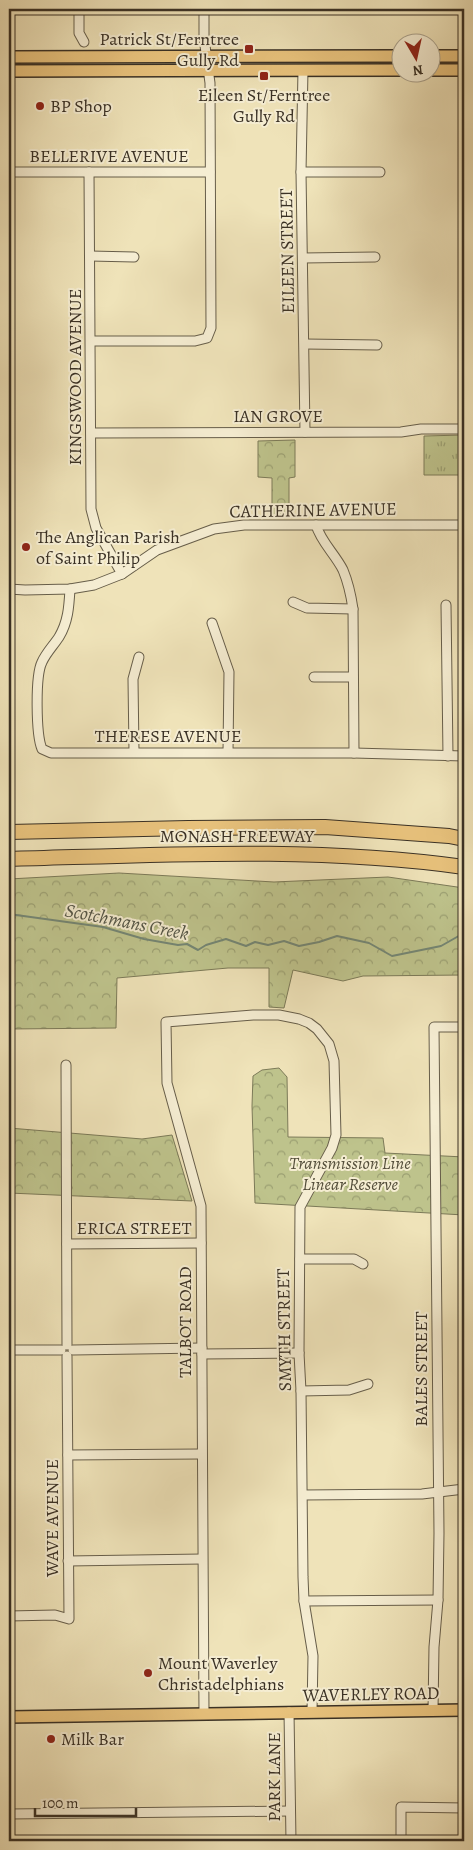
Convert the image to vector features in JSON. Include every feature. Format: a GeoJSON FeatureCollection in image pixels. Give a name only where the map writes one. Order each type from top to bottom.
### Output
{"type":"FeatureCollection","features":[{"type":"Feature","properties":{"kind":"highway"},"geometry":{"type":"LineString","coordinates":[[9,825],[94,830]]}},
{"type":"Feature","properties":{"kind":"highway","name":"MONASH FREEWAY"},"geometry":{"type":"LineString","coordinates":[[9,832],[325,827],[449,836],[464,839]]}},
{"type":"Feature","properties":{"kind":"highway","name":"MONASH FREEWAY"},"geometry":{"type":"LineString","coordinates":[[9,858],[334,854],[410,860],[464,867]]}},
{"type":"Feature","properties":{"kind":"highway"},"geometry":{"type":"LineString","coordinates":[[9,867],[104,856]]}},
{"type":"Feature","properties":{"kind":"main road"},"geometry":{"type":"LineString","coordinates":[[9,57],[390,56]]}},
{"type":"Feature","properties":{"kind":"main road"},"geometry":{"type":"LineString","coordinates":[[440,56],[464,56]]}},
{"type":"Feature","properties":{"kind":"main road"},"geometry":{"type":"LineString","coordinates":[[9,71],[390,70]]}},
{"type":"Feature","properties":{"kind":"main road"},"geometry":{"type":"LineString","coordinates":[[440,70],[464,70]]}},
{"type":"Feature","properties":{"kind":"main road","name":"WAVERLEY ROAD"},"geometry":{"type":"LineString","coordinates":[[9,1717],[96,1714],[464,1710]]}},
{"type":"Feature","properties":{"kind":"main road"},"geometry":{"type":"LineString","coordinates":[[9,1722],[28,1717]]}},
{"type":"Feature","properties":{"kind":"street"},"geometry":{"type":"LineString","coordinates":[[79,9],[79,33],[84,42]]}},
{"type":"Feature","properties":{"kind":"street"},"geometry":{"type":"LineString","coordinates":[[91,341],[195,341],[207,338],[210,328],[210,83],[206,56],[204,9]]}},
{"type":"Feature","properties":{"kind":"street","name":"EILEEN STREET"},"geometry":{"type":"LineString","coordinates":[[303,70],[301,172],[305,432]]}},
{"type":"Feature","properties":{"kind":"street","name":"BELLERIVE AVENUE"},"geometry":{"type":"LineString","coordinates":[[9,172],[210,172]]}},
{"type":"Feature","properties":{"kind":"street","name":"KINGSWOOD AVENUE"},"geometry":{"type":"LineString","coordinates":[[89,172],[92,509],[96,528],[122,574]]}},
{"type":"Feature","properties":{"kind":"street"},"geometry":{"type":"LineString","coordinates":[[301,172],[380,172]]}},
{"type":"Feature","properties":{"kind":"street"},"geometry":{"type":"LineString","coordinates":[[90,256],[134,256]]}},
{"type":"Feature","properties":{"kind":"street"},"geometry":{"type":"LineString","coordinates":[[303,258],[375,257]]}},
{"type":"Feature","properties":{"kind":"street"},"geometry":{"type":"LineString","coordinates":[[305,344],[377,345]]}},
{"type":"Feature","properties":{"kind":"street","name":"IAN GROVE"},"geometry":{"type":"LineString","coordinates":[[91,433],[400,432],[421,429],[464,429]]}},
{"type":"Feature","properties":{"kind":"street","name":"CATHERINE AVENUE"},"geometry":{"type":"LineString","coordinates":[[9,589],[70,589],[94,585],[122,574],[157,550],[214,529],[244,525],[464,525]]}},
{"type":"Feature","properties":{"kind":"street"},"geometry":{"type":"LineString","coordinates":[[316,525],[319,535],[342,569],[350,589],[352,609],[354,753]]}},
{"type":"Feature","properties":{"kind":"street","name":"THERESE AVENUE"},"geometry":{"type":"LineString","coordinates":[[70,589],[66,624],[40,664],[38,740],[42,749],[51,753],[228,752],[464,756]]}},
{"type":"Feature","properties":{"kind":"street","name":"CATHERINE AVENUE"},"geometry":{"type":"LineString","coordinates":[[9,593],[25,590]]}},
{"type":"Feature","properties":{"kind":"street"},"geometry":{"type":"LineString","coordinates":[[293,602],[307,608],[352,609]]}},
{"type":"Feature","properties":{"kind":"street"},"geometry":{"type":"LineString","coordinates":[[446,605],[448,756]]}},
{"type":"Feature","properties":{"kind":"street"},"geometry":{"type":"LineString","coordinates":[[212,623],[229,672],[228,752]]}},
{"type":"Feature","properties":{"kind":"street"},"geometry":{"type":"LineString","coordinates":[[134,752],[133,679],[139,657]]}},
{"type":"Feature","properties":{"kind":"street"},"geometry":{"type":"LineString","coordinates":[[314,677],[353,676]]}},
{"type":"Feature","properties":{"kind":"street","name":"SMYTH STREET"},"geometry":{"type":"LineString","coordinates":[[252,1016],[279,1015],[299,1018],[309,1022],[329,1044],[334,1061],[336,1135],[332,1148],[300,1206],[304,1601],[313,1656],[312,1712]]}},
{"type":"Feature","properties":{"kind":"street","name":"TALBOT ROAD"},"geometry":{"type":"LineString","coordinates":[[204,1713],[201,1206],[167,1083],[166,1022],[252,1016]]}},
{"type":"Feature","properties":{"kind":"street","name":"BALES STREET"},"geometry":{"type":"LineString","coordinates":[[434,1710],[434,1647],[438,1600],[438,1491],[434,1027],[464,1027]]}},
{"type":"Feature","properties":{"kind":"street","name":"WAVE AVENUE"},"geometry":{"type":"LineString","coordinates":[[9,1616],[55,1615],[69,1619],[66,1065]]}},
{"type":"Feature","properties":{"kind":"street","name":"ERICA STREET"},"geometry":{"type":"LineString","coordinates":[[67,1244],[201,1243]]}},
{"type":"Feature","properties":{"kind":"street"},"geometry":{"type":"LineString","coordinates":[[300,1259],[354,1259],[363,1264]]}},
{"type":"Feature","properties":{"kind":"street"},"geometry":{"type":"LineString","coordinates":[[9,1350],[202,1351],[300,1354]]}},
{"type":"Feature","properties":{"kind":"street"},"geometry":{"type":"LineString","coordinates":[[302,1391],[349,1390],[368,1384]]}},
{"type":"Feature","properties":{"kind":"street"},"geometry":{"type":"LineString","coordinates":[[68,1455],[201,1454]]}},
{"type":"Feature","properties":{"kind":"street"},"geometry":{"type":"LineString","coordinates":[[303,1495],[422,1494],[464,1489]]}},
{"type":"Feature","properties":{"kind":"street"},"geometry":{"type":"LineString","coordinates":[[68,1561],[202,1559]]}},
{"type":"Feature","properties":{"kind":"street"},"geometry":{"type":"LineString","coordinates":[[304,1601],[438,1600]]}},
{"type":"Feature","properties":{"kind":"street","name":"PARK LANE"},"geometry":{"type":"LineString","coordinates":[[289,1712],[291,1841]]}},
{"type":"Feature","properties":{"kind":"street"},"geometry":{"type":"LineString","coordinates":[[401,1841],[401,1808],[464,1808]]}},
{"type":"Feature","properties":{"kind":"street"},"geometry":{"type":"LineString","coordinates":[[9,1814],[290,1811]]}},
{"type":"Feature","properties":{"kind":"green space"},"geometry":{"type":"Polygon","coordinates":[[[464,435],[464,475],[424,475],[424,436],[464,435]]]}},
{"type":"Feature","properties":{"kind":"green space"},"geometry":{"type":"Polygon","coordinates":[[[295,440],[295,477],[289,478],[289,517],[272,517],[272,478],[258,477],[258,441],[295,440]]]}},
{"type":"Feature","properties":{"kind":"green space"},"geometry":{"type":"Polygon","coordinates":[[[119,873],[274,882],[388,877],[464,888],[464,975],[363,976],[343,981],[293,970],[284,1008],[269,1007],[269,968],[228,968],[117,978],[116,1028],[9,1029],[9,879],[119,873]]]}},
{"type":"Feature","properties":{"kind":"green space","name":"Transmission Line Linear Reserve"},"geometry":{"type":"Polygon","coordinates":[[[279,1068],[287,1077],[288,1137],[383,1138],[385,1153],[464,1157],[464,1215],[255,1203],[253,1076],[262,1070],[279,1068]]]}},
{"type":"Feature","properties":{"kind":"green space"},"geometry":{"type":"Polygon","coordinates":[[[9,1128],[142,1139],[172,1135],[192,1201],[9,1193],[9,1128]]]}},
{"type":"Feature","properties":{"kind":"waterway","name":"Scotchmans Creek"},"geometry":{"type":"LineString","coordinates":[[9,914],[103,927],[144,939],[178,945],[187,944],[198,950],[206,945],[226,939],[246,946],[255,942],[268,945],[284,941],[299,946],[337,936],[369,943],[392,956],[441,946],[464,933]]}},
{"type":"Feature","properties":{"kind":"place","name":"Patrick St/Ferntree Gully Rd"},"geometry":{"type":"Point","coordinates":[249,49]}},
{"type":"Feature","properties":{"kind":"place","name":"Eileen St/Ferntree Gully Rd"},"geometry":{"type":"Point","coordinates":[264,76]}},
{"type":"Feature","properties":{"kind":"place","name":"BP Shop"},"geometry":{"type":"Point","coordinates":[40,106]}},
{"type":"Feature","properties":{"kind":"place","name":"The Anglican Parish of Saint Philip"},"geometry":{"type":"Point","coordinates":[26,547]}},
{"type":"Feature","properties":{"kind":"place","name":"Mount Waverley Christadelphians"},"geometry":{"type":"Point","coordinates":[148,1673]}},
{"type":"Feature","properties":{"kind":"place","name":"Milk Bar"},"geometry":{"type":"Point","coordinates":[51,1739]}}]}
